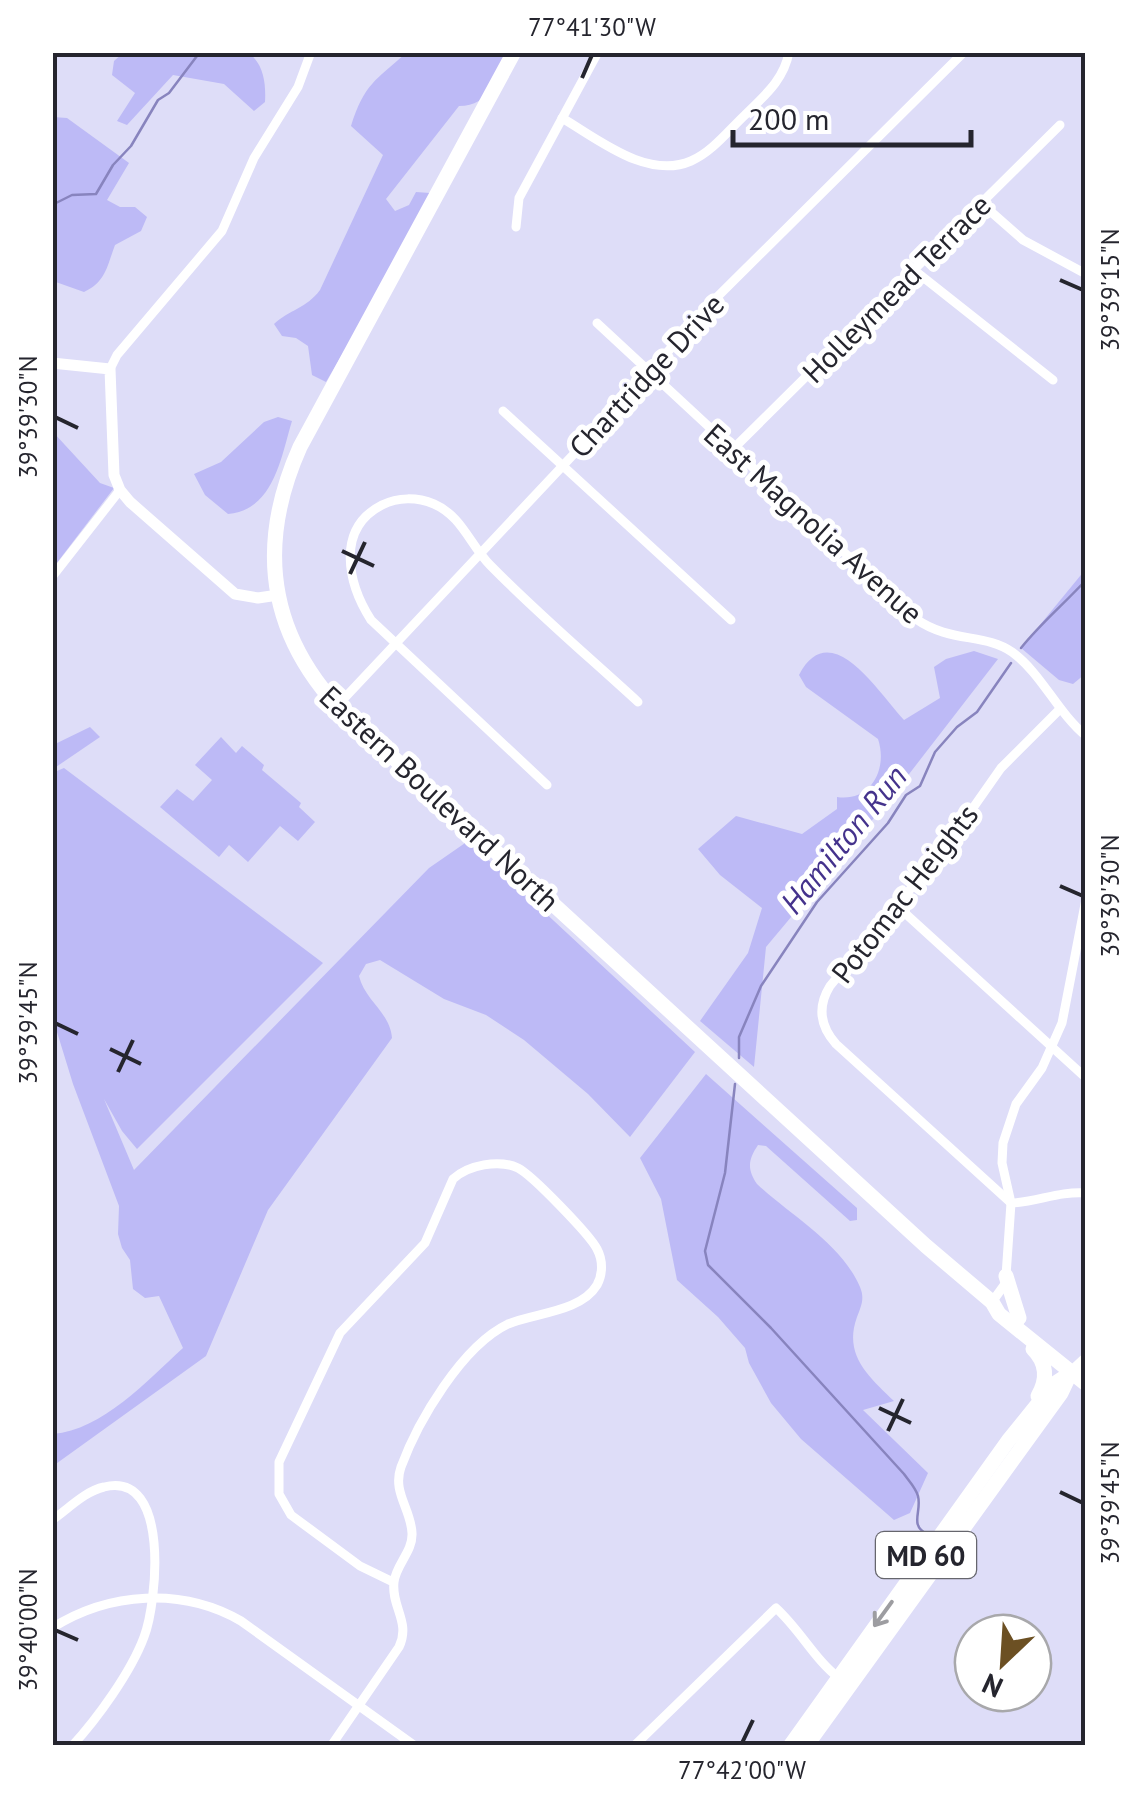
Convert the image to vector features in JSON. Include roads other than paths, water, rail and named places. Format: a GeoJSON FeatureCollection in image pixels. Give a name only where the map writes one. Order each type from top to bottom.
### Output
{"type":"FeatureCollection","features":[{"type":"Feature","properties":{"kind":"main road","name":"Eastern Boulevard North"},"geometry":{"type":"LineString","coordinates":[[514,52],[290,470],[273,541],[278,595],[293,643],[320,688],[337,706],[992,1302],[999,1314],[1019,1324],[1086,1384]]}},
{"type":"Feature","properties":{"kind":"main road"},"geometry":{"type":"LineString","coordinates":[[1006,1276],[1020,1338],[1038,1354],[1045,1367],[1044,1384],[1008,1441]]}},
{"type":"Feature","properties":{"kind":"main road"},"geometry":{"type":"LineString","coordinates":[[1071,1373],[1086,1359]]}},
{"type":"Feature","properties":{"kind":"main road","name":"MD 60"},"geometry":{"type":"LineString","coordinates":[[806,1746],[844,1682],[1008,1441],[1054,1384],[1071,1373]]}},
{"type":"Feature","properties":{"kind":"main road","name":"MD 60"},"geometry":{"type":"LineString","coordinates":[[790,1746],[844,1682],[1071,1373]]}},
{"type":"Feature","properties":{"kind":"street"},"geometry":{"type":"LineString","coordinates":[[278,595],[258,598],[235,594],[120,490],[113,466],[110,369],[117,354],[222,231],[254,158],[298,87],[311,52]]}},
{"type":"Feature","properties":{"kind":"street"},"geometry":{"type":"LineString","coordinates":[[516,227],[519,198],[598,52]]}},
{"type":"Feature","properties":{"kind":"street"},"geometry":{"type":"LineString","coordinates":[[562,118],[634,159],[678,165],[708,150],[776,84],[789,52]]}},
{"type":"Feature","properties":{"kind":"street","name":"Chartridge Drive"},"geometry":{"type":"LineString","coordinates":[[337,706],[698,317],[964,52]]}},
{"type":"Feature","properties":{"kind":"street","name":"Holleymead Terrace"},"geometry":{"type":"LineString","coordinates":[[732,450],[1060,125]]}},
{"type":"Feature","properties":{"kind":"street"},"geometry":{"type":"LineString","coordinates":[[981,204],[1023,240],[1086,274]]}},
{"type":"Feature","properties":{"kind":"street"},"geometry":{"type":"LineString","coordinates":[[914,270],[1053,380]]}},
{"type":"Feature","properties":{"kind":"street","name":"East Magnolia Avenue"},"geometry":{"type":"LineString","coordinates":[[596,324],[916,618],[944,634],[984,641],[1012,652],[1058,710],[1086,736]]}},
{"type":"Feature","properties":{"kind":"street"},"geometry":{"type":"LineString","coordinates":[[52,362],[110,369]]}},
{"type":"Feature","properties":{"kind":"street"},"geometry":{"type":"LineString","coordinates":[[503,411],[731,620]]}},
{"type":"Feature","properties":{"kind":"street"},"geometry":{"type":"LineString","coordinates":[[52,577],[120,490]]}},
{"type":"Feature","properties":{"kind":"street"},"geometry":{"type":"LineString","coordinates":[[547,785],[395,645],[363,607],[351,574],[351,544],[363,518],[386,503],[414,498],[450,514],[480,553],[638,702]]}},
{"type":"Feature","properties":{"kind":"street","name":"Potomac Heights"},"geometry":{"type":"LineString","coordinates":[[1011,1203],[836,1044],[823,1026],[824,996],[947,845],[1001,768],[1058,710]]}},
{"type":"Feature","properties":{"kind":"street"},"geometry":{"type":"LineString","coordinates":[[992,1302],[1006,1276],[1011,1203],[1002,1163],[1008,1124],[1052,1048],[1068,997],[1086,899]]}},
{"type":"Feature","properties":{"kind":"street"},"geometry":{"type":"LineString","coordinates":[[896,905],[1086,1078]]}},
{"type":"Feature","properties":{"kind":"street"},"geometry":{"type":"LineString","coordinates":[[331,1746],[399,1647],[404,1632],[394,1600],[394,1582],[410,1546],[412,1531],[401,1501],[398,1476],[445,1381],[499,1330],[586,1298],[601,1276],[597,1248],[518,1168],[482,1166],[453,1179],[425,1243],[340,1333],[279,1462],[278,1494],[291,1514],[360,1566],[394,1582]]}},
{"type":"Feature","properties":{"kind":"street"},"geometry":{"type":"LineString","coordinates":[[1011,1203],[1062,1193],[1086,1193]]}},
{"type":"Feature","properties":{"kind":"street"},"geometry":{"type":"LineString","coordinates":[[52,1520],[106,1486],[135,1492],[146,1504],[155,1564],[154,1598],[136,1656],[72,1746]]}},
{"type":"Feature","properties":{"kind":"street"},"geometry":{"type":"LineString","coordinates":[[52,1628],[98,1604],[154,1598],[202,1604],[226,1612],[415,1746]]}},
{"type":"Feature","properties":{"kind":"street"},"geometry":{"type":"LineString","coordinates":[[634,1746],[776,1608],[802,1633],[824,1667],[844,1682]]}},
{"type":"Feature","properties":{"kind":"waterway"},"geometry":{"type":"LineString","coordinates":[[52,205],[72,195],[96,194],[158,100],[169,93],[200,52]]}},
{"type":"Feature","properties":{"kind":"waterway","name":"Hamilton Run"},"geometry":{"type":"LineString","coordinates":[[1021,648],[1086,580]]}},
{"type":"Feature","properties":{"kind":"waterway","name":"Hamilton Run"},"geometry":{"type":"LineString","coordinates":[[739,1058],[739,1037],[761,986],[817,902],[888,823],[906,795],[920,786],[935,752],[977,712],[1011,663]]}},
{"type":"Feature","properties":{"kind":"waterway","name":"Hamilton Run"},"geometry":{"type":"LineString","coordinates":[[735,1084],[725,1173],[705,1251],[708,1265],[904,1474],[917,1493],[917,1522],[927,1534]]}}]}
